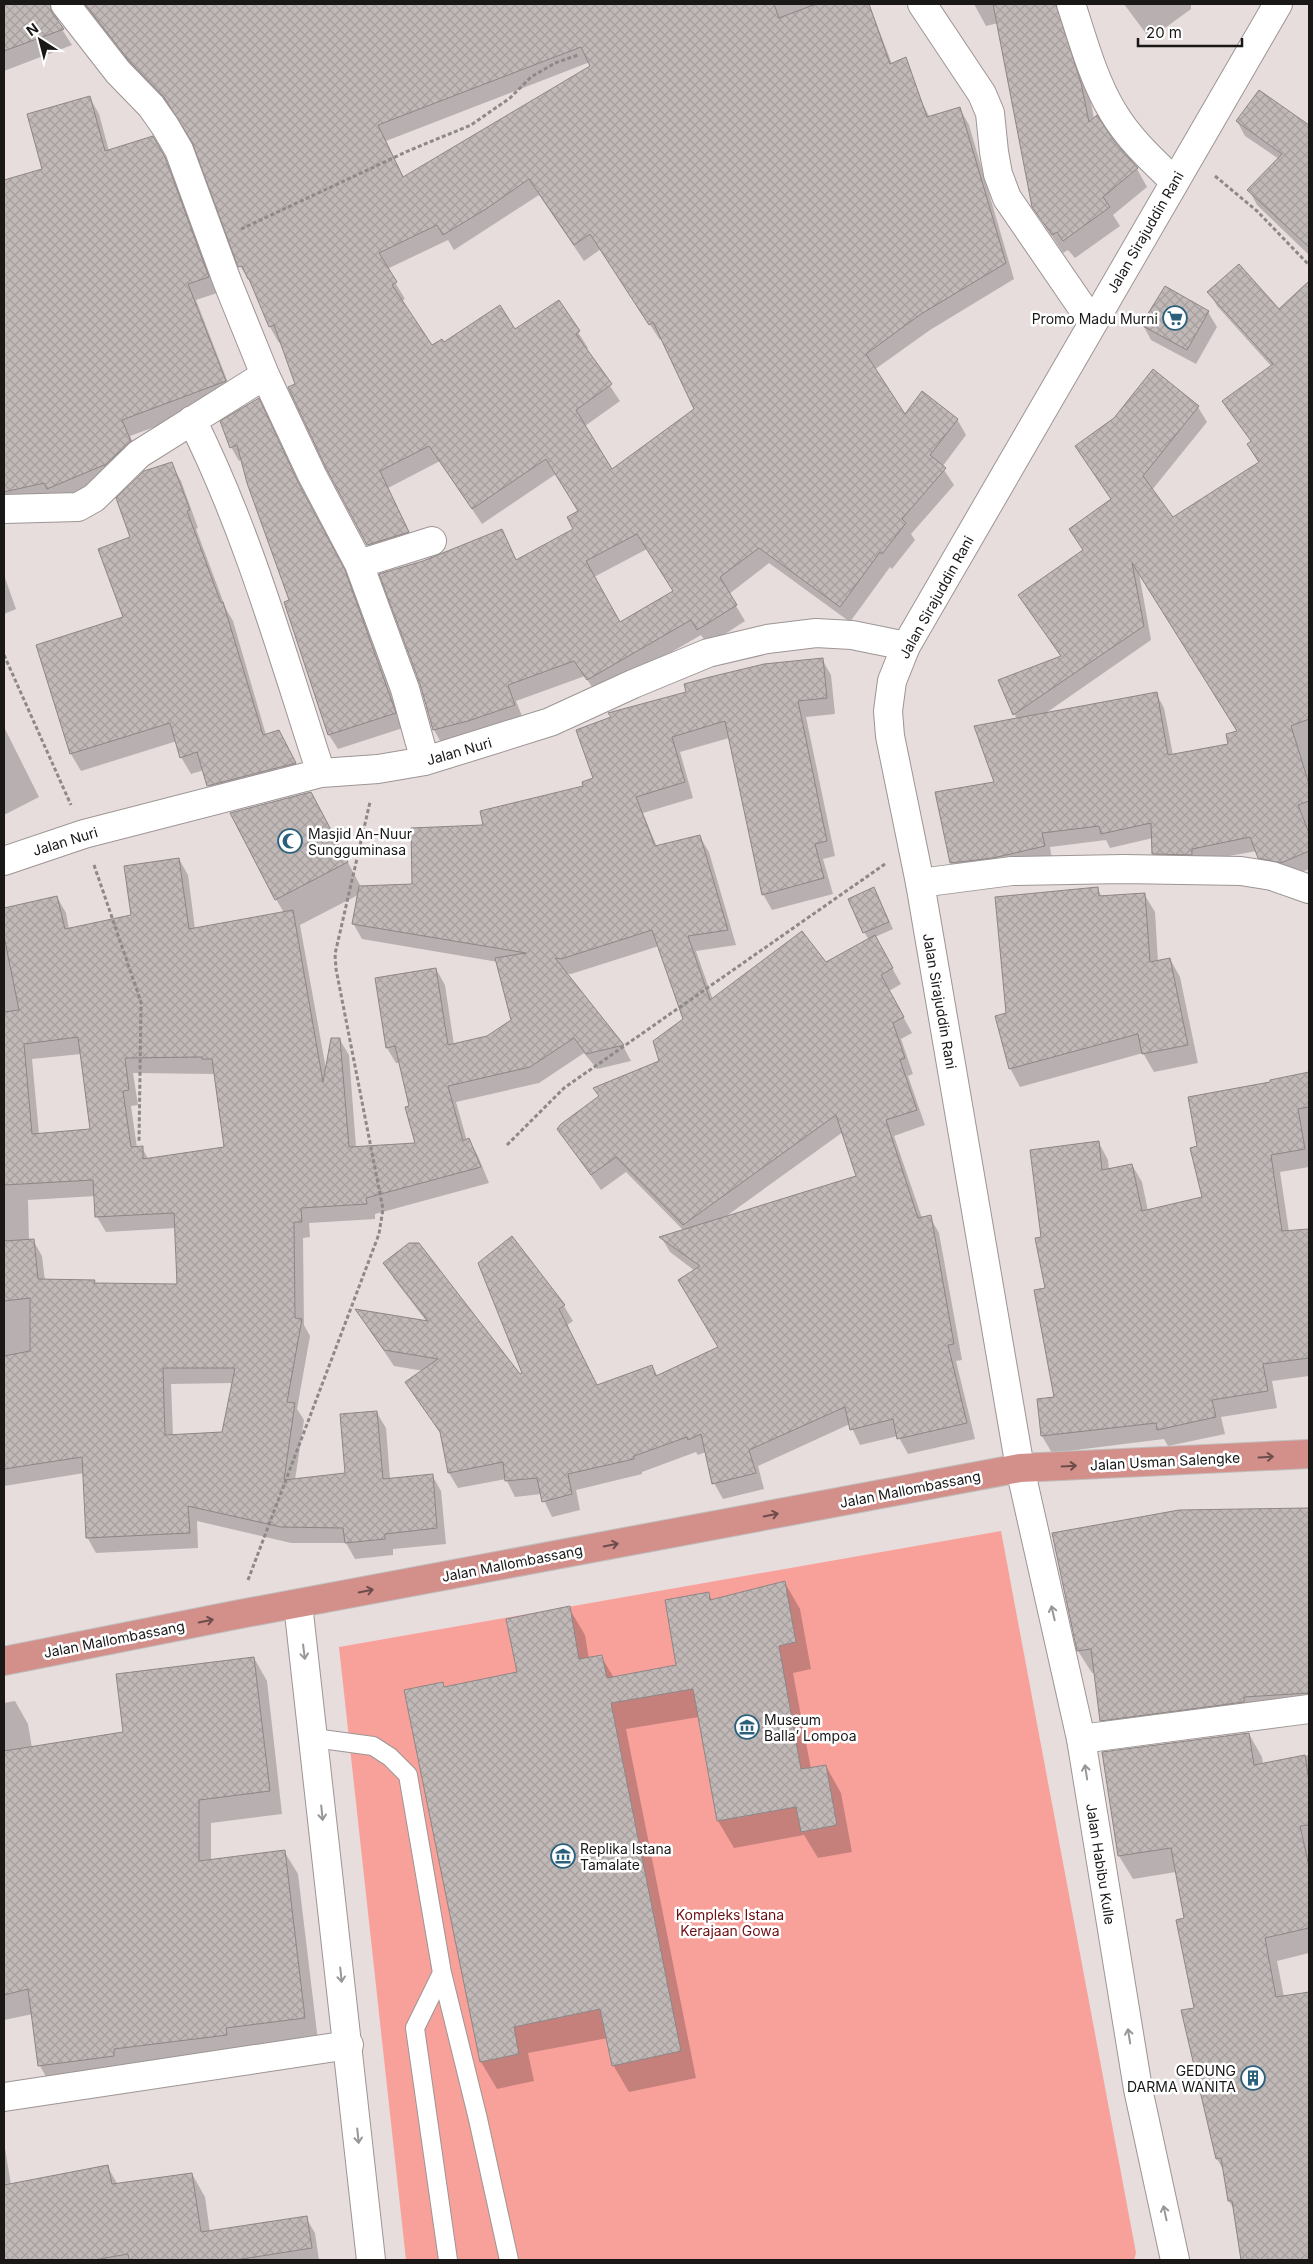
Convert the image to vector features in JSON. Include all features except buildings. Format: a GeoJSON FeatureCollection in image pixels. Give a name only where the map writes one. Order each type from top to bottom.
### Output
{"type":"FeatureCollection","features":[{"type":"Feature","properties":{"kind":"highway","name":"Jalan Usman Salengke"},"geometry":{"type":"LineString","coordinates":[[1020,1468],[1309,1454]]}},
{"type":"Feature","properties":{"kind":"highway","name":"Jalan Mallombassang"},"geometry":{"type":"LineString","coordinates":[[4,1661],[1020,1468]]}},
{"type":"Feature","properties":{"kind":"street"},"geometry":{"type":"LineString","coordinates":[[65,4],[118,72],[151,106],[179,150],[227,281],[265,376],[312,475],[359,564],[405,689],[426,761]]}},
{"type":"Feature","properties":{"kind":"street"},"geometry":{"type":"LineString","coordinates":[[922,4],[982,94],[990,113],[998,174],[1007,198],[1092,322]]}},
{"type":"Feature","properties":{"kind":"street"},"geometry":{"type":"LineString","coordinates":[[1071,4],[1097,79],[1113,112],[1130,136],[1174,181]]}},
{"type":"Feature","properties":{"kind":"street","name":"Jalan Sirajuddin Rani"},"geometry":{"type":"LineString","coordinates":[[1020,1468],[920,883],[890,736],[888,710],[892,682],[906,646],[1092,322],[1278,4]]}},
{"type":"Feature","properties":{"kind":"street"},"geometry":{"type":"LineString","coordinates":[[4,509],[78,507],[94,498],[139,454],[265,376]]}},
{"type":"Feature","properties":{"kind":"street"},"geometry":{"type":"LineString","coordinates":[[192,420],[210,457],[243,538],[320,773]]}},
{"type":"Feature","properties":{"kind":"street"},"geometry":{"type":"LineString","coordinates":[[359,564],[432,541]]}},
{"type":"Feature","properties":{"kind":"street","name":"Jalan Nuri"},"geometry":{"type":"LineString","coordinates":[[4,861],[84,834],[320,773],[378,769],[426,761],[550,722],[633,684],[708,653],[767,639],[816,633],[852,635],[906,646]]}},
{"type":"Feature","properties":{"kind":"street"},"geometry":{"type":"LineString","coordinates":[[920,883],[1012,871],[1123,870],[1241,872],[1272,876],[1309,889]]}},
{"type":"Feature","properties":{"kind":"street","name":"Jalan Habibu Kulle"},"geometry":{"type":"LineString","coordinates":[[1020,1468],[1081,1739],[1138,2089],[1175,2260]]}},
{"type":"Feature","properties":{"kind":"street"},"geometry":{"type":"LineString","coordinates":[[298,1604],[349,2046],[371,2260]]}},
{"type":"Feature","properties":{"kind":"street"},"geometry":{"type":"LineString","coordinates":[[1081,1739],[1309,1709]]}},
{"type":"Feature","properties":{"kind":"street"},"geometry":{"type":"LineString","coordinates":[[4,2097],[349,2046]]}},
{"type":"Feature","properties":{"kind":"lane"},"geometry":{"type":"LineString","coordinates":[[314,1738],[373,1746],[390,1757],[408,1775],[442,1973],[478,2119],[509,2260]]}},
{"type":"Feature","properties":{"kind":"lane"},"geometry":{"type":"LineString","coordinates":[[442,1973],[415,2028],[448,2260]]}},
{"type":"Feature","properties":{"kind":"path"},"geometry":{"type":"LineString","coordinates":[[214,242],[408,151],[471,125],[510,98],[532,77],[555,63],[578,55]]}},
{"type":"Feature","properties":{"kind":"path"},"geometry":{"type":"LineString","coordinates":[[1190,155],[1256,211],[1309,265]]}},
{"type":"Feature","properties":{"kind":"path"},"geometry":{"type":"LineString","coordinates":[[4,655],[84,834],[141,1002],[139,1142]]}},
{"type":"Feature","properties":{"kind":"path"},"geometry":{"type":"LineString","coordinates":[[235,1616],[378,1234],[383,1209],[338,978],[336,954],[378,769]]}},
{"type":"Feature","properties":{"kind":"path"},"geometry":{"type":"LineString","coordinates":[[507,1145],[564,1088],[912,845]]}},
{"type":"Feature","properties":{"kind":"green space","name":"Kompleks Istana Kerajaan Gowa"},"geometry":{"type":"Polygon","coordinates":[[[1001,1531],[1136,2253],[1134,2260],[406,2260],[339,1647],[1001,1531]]]}},
{"type":"Feature","properties":{"kind":"place","name":"Promo Madu Murni"},"geometry":{"type":"Point","coordinates":[1175,318]}},
{"type":"Feature","properties":{"kind":"place","name":"Masjid An-Nuur Sungguminasa"},"geometry":{"type":"Point","coordinates":[290,841]}},
{"type":"Feature","properties":{"kind":"place","name":"Museum Ballaʼ Lompoa"},"geometry":{"type":"Point","coordinates":[747,1727]}},
{"type":"Feature","properties":{"kind":"place","name":"Replika Istana Tamalate"},"geometry":{"type":"Point","coordinates":[563,1856]}},
{"type":"Feature","properties":{"kind":"place","name":"GEDUNG DARMA WANITA"},"geometry":{"type":"Point","coordinates":[1253,2078]}}]}
